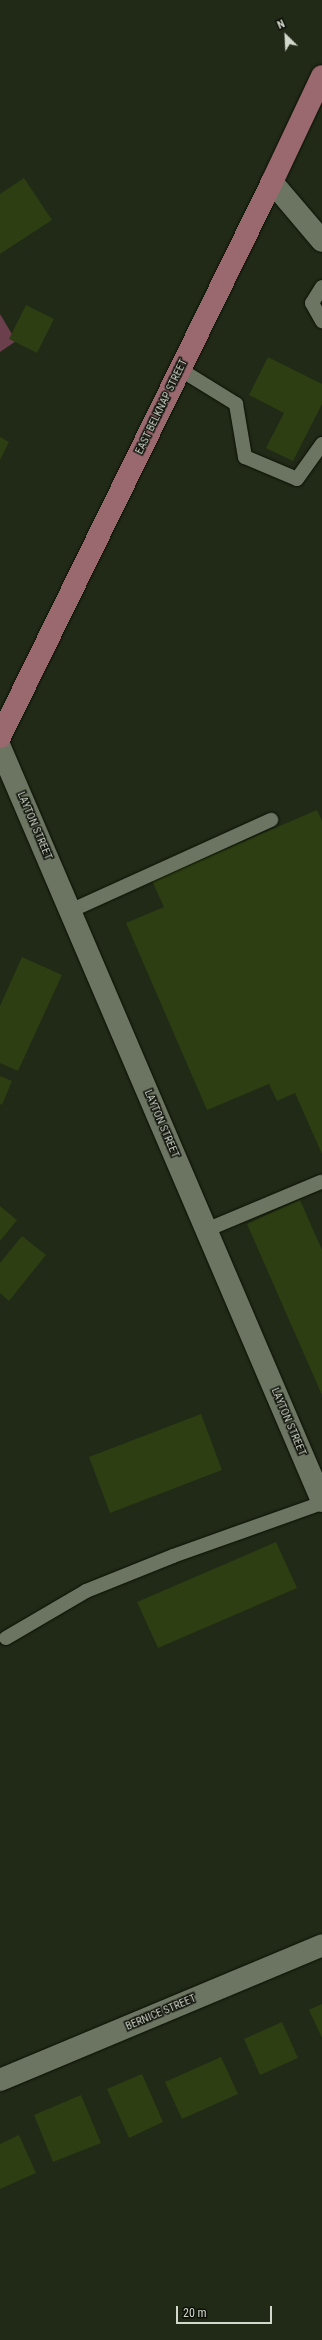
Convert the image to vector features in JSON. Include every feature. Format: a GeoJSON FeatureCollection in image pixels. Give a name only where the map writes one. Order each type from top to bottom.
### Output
{"type":"FeatureCollection","features":[{"type":"Feature","properties":{"kind":"main road","name":"EAST BELKNAP STREET"},"geometry":{"type":"LineString","coordinates":[[0,737],[272,182],[322,76]]}},
{"type":"Feature","properties":{"kind":"street"},"geometry":{"type":"LineString","coordinates":[[272,182],[322,241]]}},
{"type":"Feature","properties":{"kind":"street","name":"LAYTON STREET"},"geometry":{"type":"LineString","coordinates":[[0,747],[322,1502]]}},
{"type":"Feature","properties":{"kind":"street","name":"BERNICE STREET"},"geometry":{"type":"LineString","coordinates":[[0,2080],[322,1945]]}},
{"type":"Feature","properties":{"kind":"lane"},"geometry":{"type":"LineString","coordinates":[[322,287],[312,303],[322,321]]}},
{"type":"Feature","properties":{"kind":"lane"},"geometry":{"type":"LineString","coordinates":[[180,370],[236,404],[245,457],[297,479],[322,444]]}},
{"type":"Feature","properties":{"kind":"lane"},"geometry":{"type":"LineString","coordinates":[[70,911],[271,820]]}},
{"type":"Feature","properties":{"kind":"lane"},"geometry":{"type":"LineString","coordinates":[[206,1230],[321,1182]]}},
{"type":"Feature","properties":{"kind":"lane"},"geometry":{"type":"LineString","coordinates":[[6,1638],[86,1592],[173,1556],[322,1502]]}},
{"type":"Feature","properties":{"kind":"shaded area"},"geometry":{"type":"Polygon","coordinates":[[[0,314],[16,341],[0,352],[0,314]]]}},
{"type":"Feature","properties":{"kind":"building"},"geometry":{"type":"Polygon","coordinates":[[[24,178],[52,220],[0,254],[0,194],[24,178]]]}},
{"type":"Feature","properties":{"kind":"building"},"geometry":{"type":"Polygon","coordinates":[[[26,305],[54,319],[37,353],[9,339],[26,305]]]}},
{"type":"Feature","properties":{"kind":"building"},"geometry":{"type":"Polygon","coordinates":[[[268,357],[322,384],[322,404],[293,461],[266,448],[284,413],[249,395],[268,357]]]}},
{"type":"Feature","properties":{"kind":"building"},"geometry":{"type":"Polygon","coordinates":[[[0,437],[9,442],[0,460],[0,437]]]}},
{"type":"Feature","properties":{"kind":"building"},"geometry":{"type":"Polygon","coordinates":[[[317,810],[322,821],[322,1154],[295,1093],[277,1101],[269,1084],[207,1110],[126,923],[164,907],[152,881],[317,810]]]}},
{"type":"Feature","properties":{"kind":"building"},"geometry":{"type":"Polygon","coordinates":[[[22,957],[62,975],[18,1071],[0,1063],[0,1006],[22,957]]]}},
{"type":"Feature","properties":{"kind":"building"},"geometry":{"type":"Polygon","coordinates":[[[0,1076],[12,1081],[2,1105],[0,1104],[0,1076]]]}},
{"type":"Feature","properties":{"kind":"building"},"geometry":{"type":"Polygon","coordinates":[[[300,1200],[322,1250],[322,1395],[247,1224],[300,1200]]]}},
{"type":"Feature","properties":{"kind":"building"},"geometry":{"type":"Polygon","coordinates":[[[0,1206],[17,1220],[0,1241],[0,1206]]]}},
{"type":"Feature","properties":{"kind":"building"},"geometry":{"type":"Polygon","coordinates":[[[22,1236],[46,1255],[9,1301],[0,1293],[0,1263],[22,1236]]]}},
{"type":"Feature","properties":{"kind":"building"},"geometry":{"type":"Polygon","coordinates":[[[201,1414],[222,1470],[110,1513],[89,1457],[201,1414]]]}},
{"type":"Feature","properties":{"kind":"building"},"geometry":{"type":"Polygon","coordinates":[[[276,1542],[297,1588],[158,1648],[137,1602],[276,1542]]]}},
{"type":"Feature","properties":{"kind":"building"},"geometry":{"type":"Polygon","coordinates":[[[322,2004],[322,2038],[309,2010],[322,2004]]]}},
{"type":"Feature","properties":{"kind":"building"},"geometry":{"type":"Polygon","coordinates":[[[282,2022],[298,2058],[260,2075],[244,2039],[282,2022]]]}},
{"type":"Feature","properties":{"kind":"building"},"geometry":{"type":"Polygon","coordinates":[[[221,2057],[238,2094],[182,2119],[165,2082],[221,2057]]]}},
{"type":"Feature","properties":{"kind":"building"},"geometry":{"type":"Polygon","coordinates":[[[142,2074],[163,2122],[129,2138],[107,2089],[142,2074]]]}},
{"type":"Feature","properties":{"kind":"building"},"geometry":{"type":"Polygon","coordinates":[[[81,2095],[101,2143],[53,2162],[34,2115],[81,2095]]]}},
{"type":"Feature","properties":{"kind":"building"},"geometry":{"type":"Polygon","coordinates":[[[19,2135],[36,2173],[0,2189],[0,2144],[19,2135]]]}}]}
